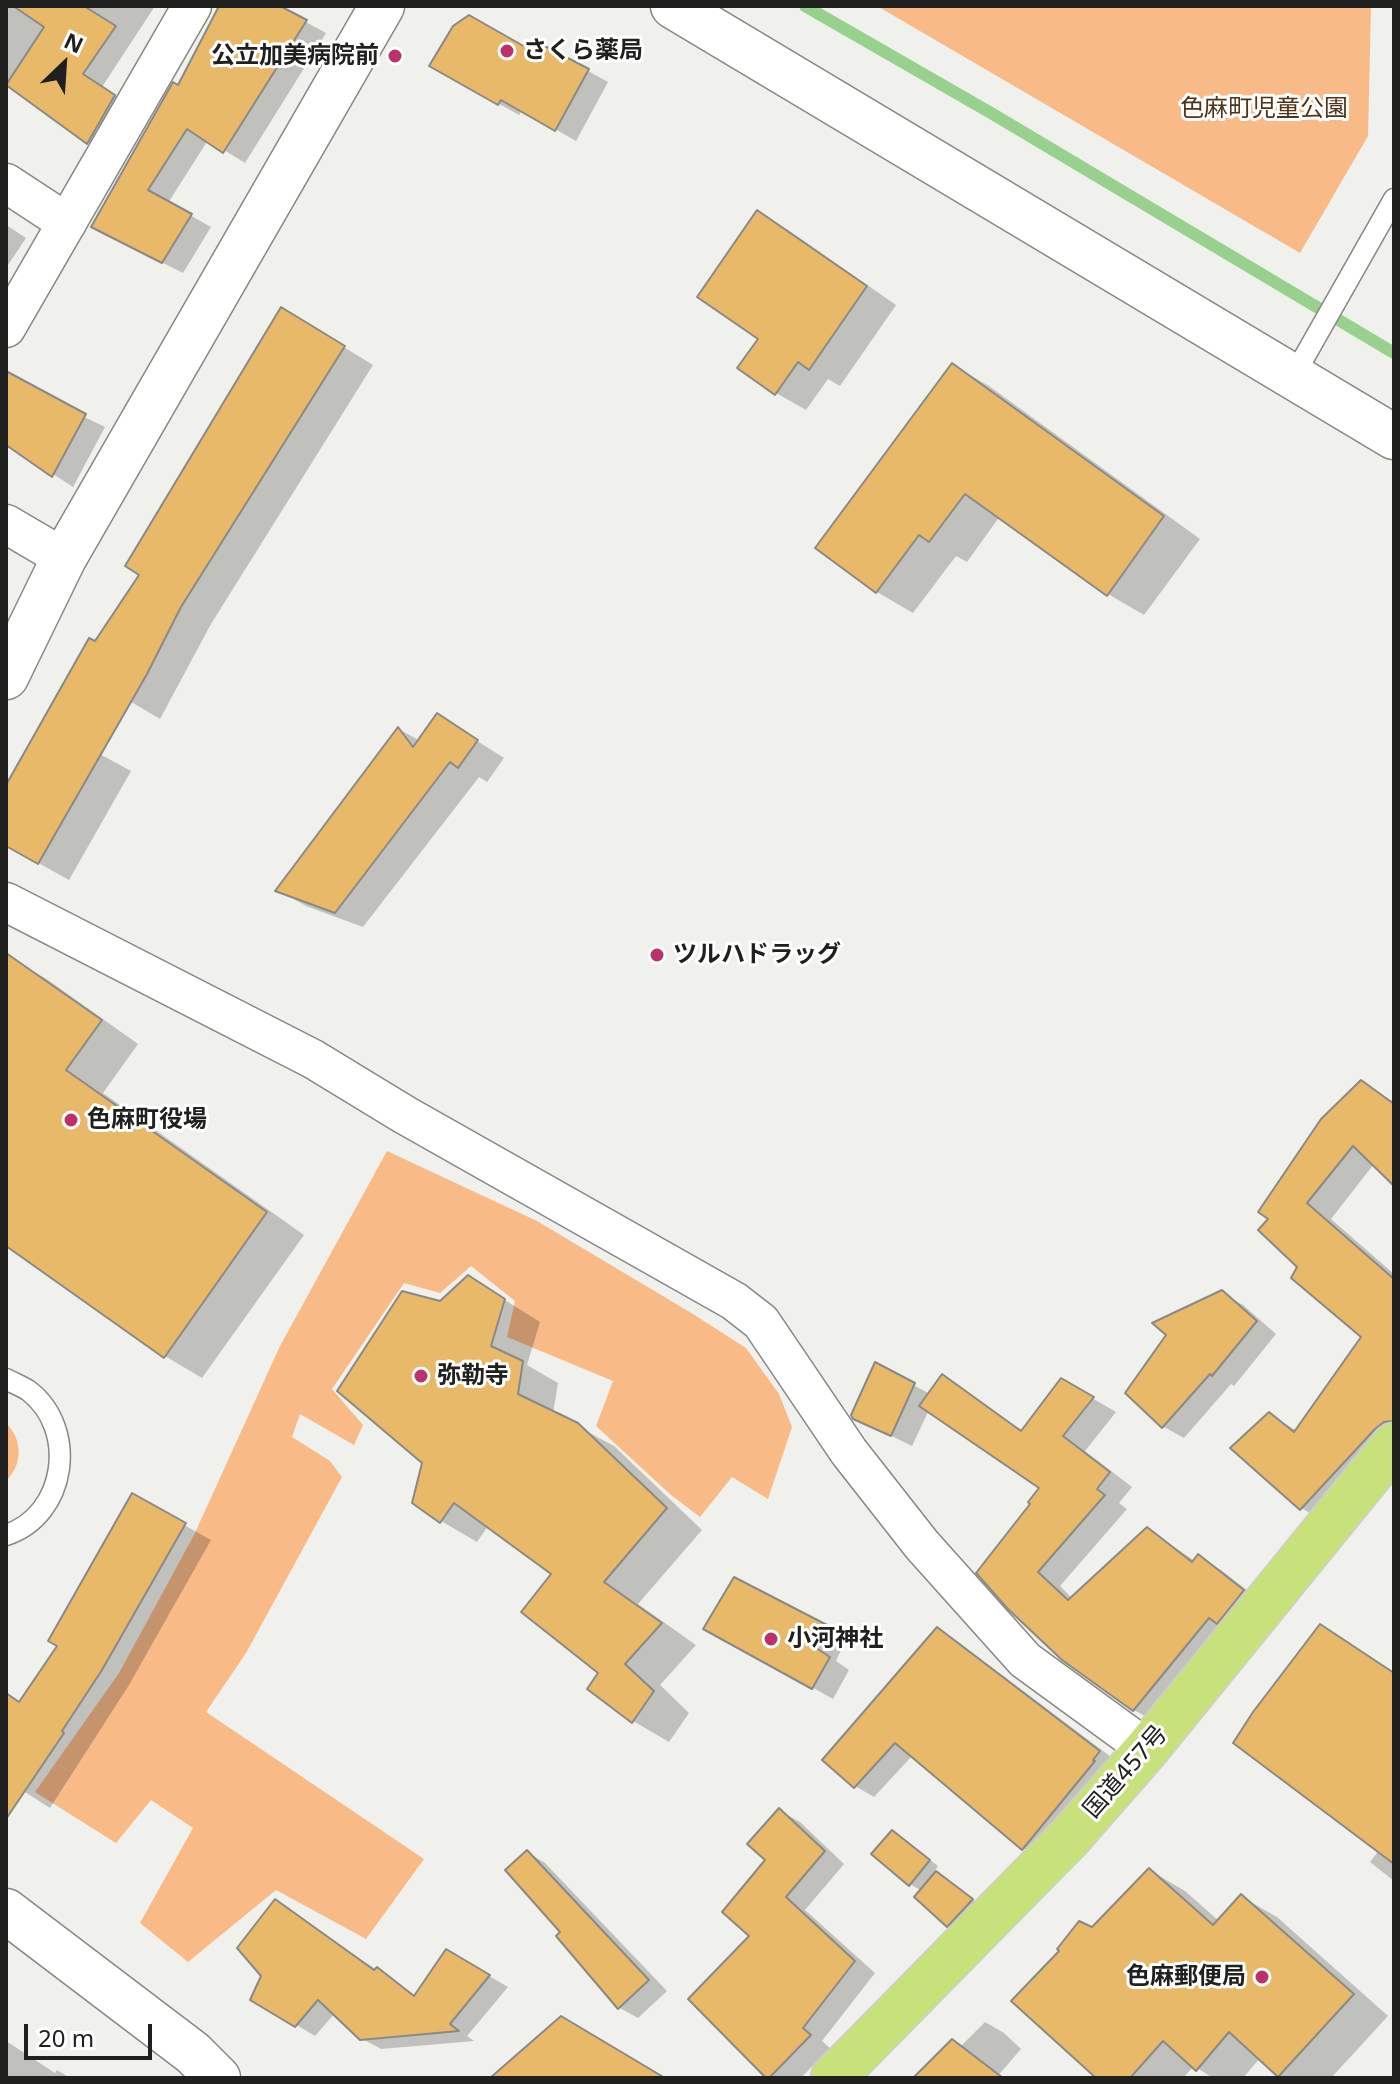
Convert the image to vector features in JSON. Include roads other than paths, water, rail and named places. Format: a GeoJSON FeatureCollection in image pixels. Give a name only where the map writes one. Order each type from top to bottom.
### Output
{"type":"FeatureCollection","features":[{"type":"Feature","properties":{"kind":"highway","name":"国道457号"},"geometry":{"type":"LineString","coordinates":[[833,2078],[1070,1837],[1147,1749],[1394,1445]]}},
{"type":"Feature","properties":{"kind":"street"},"geometry":{"type":"LineString","coordinates":[[6,328],[192,6]]}},
{"type":"Feature","properties":{"kind":"street"},"geometry":{"type":"LineString","coordinates":[[6,677],[64,558],[382,6]]}},
{"type":"Feature","properties":{"kind":"street"},"geometry":{"type":"LineString","coordinates":[[673,6],[1394,437]]}},
{"type":"Feature","properties":{"kind":"street"},"geometry":{"type":"LineString","coordinates":[[6,183],[67,223]]}},
{"type":"Feature","properties":{"kind":"street"},"geometry":{"type":"LineString","coordinates":[[6,524],[64,558]]}},
{"type":"Feature","properties":{"kind":"street"},"geometry":{"type":"LineString","coordinates":[[6,902],[313,1059],[405,1115],[734,1301],[761,1322],[849,1452],[922,1545],[1025,1660],[1147,1749]]}},
{"type":"Feature","properties":{"kind":"street"},"geometry":{"type":"LineString","coordinates":[[6,1911],[193,2053],[218,2078]]}},
{"type":"Feature","properties":{"kind":"lane"},"geometry":{"type":"LineString","coordinates":[[1293,377],[1394,199]]}},
{"type":"Feature","properties":{"kind":"lane"},"geometry":{"type":"LineString","coordinates":[[6,1379],[28,1390],[48,1412],[59,1439],[60,1468],[52,1494],[35,1518],[6,1535]]}},
{"type":"Feature","properties":{"kind":"waterway"},"geometry":{"type":"LineString","coordinates":[[805,6],[1394,353]]}},
{"type":"Feature","properties":{"kind":"place","name":"さくら薬局"},"geometry":{"type":"Point","coordinates":[507,51]}},
{"type":"Feature","properties":{"kind":"place","name":"公立加美病院前"},"geometry":{"type":"Point","coordinates":[395,56]}},
{"type":"Feature","properties":{"kind":"place","name":"ツルハドラッグ"},"geometry":{"type":"Point","coordinates":[657,955]}},
{"type":"Feature","properties":{"kind":"place","name":"色麻町役場"},"geometry":{"type":"Point","coordinates":[71,1120]}},
{"type":"Feature","properties":{"kind":"place","name":"弥勒寺"},"geometry":{"type":"Point","coordinates":[421,1376]}},
{"type":"Feature","properties":{"kind":"place","name":"小河神社"},"geometry":{"type":"Point","coordinates":[771,1639]}},
{"type":"Feature","properties":{"kind":"place","name":"色麻郵便局"},"geometry":{"type":"Point","coordinates":[1262,1977]}},
{"type":"Feature","properties":{"kind":"park label","name":"色麻町児童公園"},"geometry":{"type":"Point","coordinates":[1264,109]}}]}
